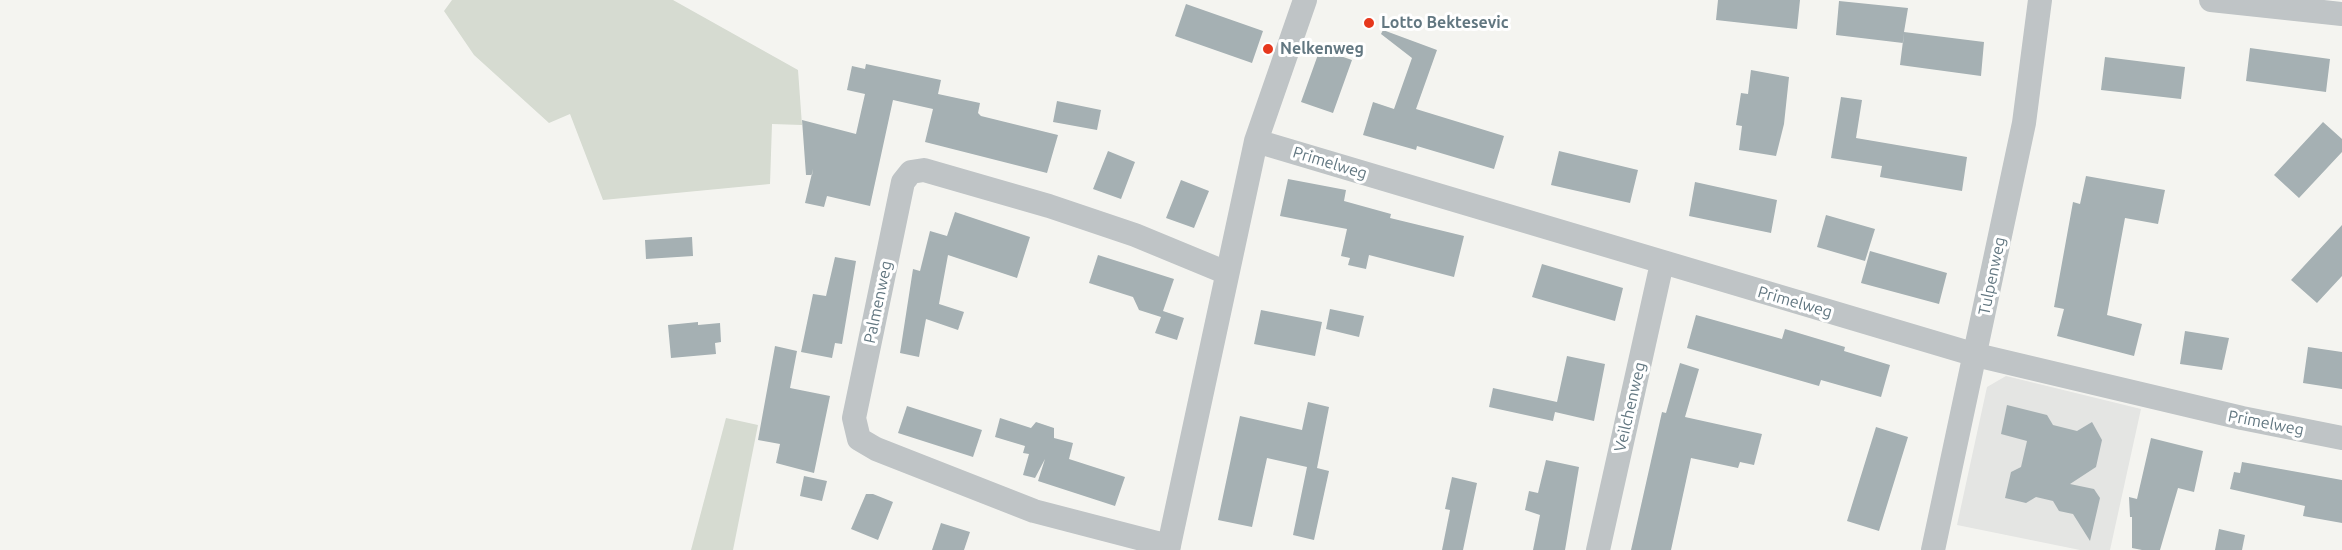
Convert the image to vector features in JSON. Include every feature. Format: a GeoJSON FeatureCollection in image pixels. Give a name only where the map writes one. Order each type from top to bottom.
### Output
{"type":"FeatureCollection","features":[{"type":"Feature","properties":{"kind":"street"},"geometry":{"type":"LineString","coordinates":[[1169,548],[1256,141],[1305,0]]}},
{"type":"Feature","properties":{"kind":"street","name":"Tulpenweg"},"geometry":{"type":"LineString","coordinates":[[1933,550],[2024,123],[2040,0]]}},
{"type":"Feature","properties":{"kind":"street"},"geometry":{"type":"LineString","coordinates":[[2211,0],[2342,14]]}},
{"type":"Feature","properties":{"kind":"street","name":"Primelweg"},"geometry":{"type":"LineString","coordinates":[[1256,141],[1976,355],[2242,418],[2342,438]]}},
{"type":"Feature","properties":{"kind":"street","name":"Palmenweg"},"geometry":{"type":"LineString","coordinates":[[1169,548],[1034,510],[876,449],[859,439],[854,418],[903,182],[911,172],[924,170],[1049,206],[1135,235],[1227,273]]}},
{"type":"Feature","properties":{"kind":"street","name":"Veilchenweg"},"geometry":{"type":"LineString","coordinates":[[1598,550],[1662,263]]}},
{"type":"Feature","properties":{"kind":"shaded area"},"geometry":{"type":"Polygon","coordinates":[[[452,0],[673,0],[798,70],[802,125],[772,124],[770,184],[603,200],[570,114],[549,123],[474,55],[444,11],[452,0]]]}},
{"type":"Feature","properties":{"kind":"shaded area"},"geometry":{"type":"Polygon","coordinates":[[[2006,376],[2141,409],[2110,550],[2080,550],[1957,525],[1987,387],[2006,376]]]}},
{"type":"Feature","properties":{"kind":"shaded area"},"geometry":{"type":"Polygon","coordinates":[[[726,418],[758,425],[733,550],[691,550],[726,418]]]}},
{"type":"Feature","properties":{"kind":"building"},"geometry":{"type":"Polygon","coordinates":[[[1718,0],[1800,0],[1797,29],[1716,20],[1718,0]]]}},
{"type":"Feature","properties":{"kind":"building"},"geometry":{"type":"Polygon","coordinates":[[[1839,1],[1908,8],[1904,32],[1984,42],[1981,76],[1900,65],[1903,43],[1836,35],[1839,1]]]}},
{"type":"Feature","properties":{"kind":"building"},"geometry":{"type":"Polygon","coordinates":[[[1186,4],[1263,31],[1252,63],[1175,36],[1186,4]]]}},
{"type":"Feature","properties":{"kind":"building"},"geometry":{"type":"Polygon","coordinates":[[[1383,30],[1437,50],[1416,109],[1504,136],[1494,169],[1417,146],[1416,150],[1363,135],[1373,102],[1394,109],[1412,58],[1381,34],[1383,30]]]}},
{"type":"Feature","properties":{"kind":"building"},"geometry":{"type":"Polygon","coordinates":[[[2250,48],[2330,59],[2326,92],[2246,81],[2250,48]]]}},
{"type":"Feature","properties":{"kind":"building"},"geometry":{"type":"Polygon","coordinates":[[[1320,49],[1352,60],[1333,113],[1301,102],[1320,49]]]}},
{"type":"Feature","properties":{"kind":"building"},"geometry":{"type":"Polygon","coordinates":[[[2105,57],[2185,67],[2181,99],[2101,90],[2105,57]]]}},
{"type":"Feature","properties":{"kind":"building"},"geometry":{"type":"Polygon","coordinates":[[[866,64],[941,80],[938,94],[980,103],[978,113],[981,116],[1058,135],[1047,173],[925,142],[933,109],[893,100],[870,206],[827,196],[824,207],[805,203],[812,175],[806,175],[802,120],[856,134],[865,94],[847,90],[852,66],[865,69],[866,64]]]}},
{"type":"Feature","properties":{"kind":"building"},"geometry":{"type":"Polygon","coordinates":[[[1751,70],[1789,77],[1784,124],[1776,156],[1739,150],[1742,126],[1736,125],[1741,93],[1748,94],[1751,70]]]}},
{"type":"Feature","properties":{"kind":"building"},"geometry":{"type":"Polygon","coordinates":[[[1841,97],[1862,100],[1856,138],[1967,157],[1962,191],[1880,177],[1882,166],[1831,158],[1841,97]]]}},
{"type":"Feature","properties":{"kind":"building"},"geometry":{"type":"Polygon","coordinates":[[[1057,101],[1101,110],[1097,130],[1053,122],[1057,101]]]}},
{"type":"Feature","properties":{"kind":"building"},"geometry":{"type":"Polygon","coordinates":[[[2323,122],[2342,139],[2342,152],[2299,198],[2274,175],[2323,122]]]}},
{"type":"Feature","properties":{"kind":"building"},"geometry":{"type":"Polygon","coordinates":[[[1108,151],[1135,162],[1121,199],[1093,189],[1108,151]]]}},
{"type":"Feature","properties":{"kind":"building"},"geometry":{"type":"Polygon","coordinates":[[[1559,151],[1638,170],[1630,203],[1551,185],[1559,151]]]}},
{"type":"Feature","properties":{"kind":"building"},"geometry":{"type":"Polygon","coordinates":[[[2086,176],[2165,190],[2158,224],[2125,218],[2107,315],[2142,324],[2134,356],[2057,336],[2064,309],[2054,307],[2073,202],[2080,204],[2086,176]]]}},
{"type":"Feature","properties":{"kind":"building"},"geometry":{"type":"Polygon","coordinates":[[[1288,179],[1346,190],[1344,201],[1391,214],[1390,218],[1464,236],[1454,277],[1369,255],[1366,269],[1348,265],[1350,258],[1341,256],[1347,229],[1280,216],[1288,179]]]}},
{"type":"Feature","properties":{"kind":"building"},"geometry":{"type":"Polygon","coordinates":[[[1181,180],[1209,191],[1194,228],[1166,218],[1181,180]]]}},
{"type":"Feature","properties":{"kind":"building"},"geometry":{"type":"Polygon","coordinates":[[[1695,182],[1777,200],[1771,233],[1689,216],[1695,182]]]}},
{"type":"Feature","properties":{"kind":"building"},"geometry":{"type":"Polygon","coordinates":[[[955,212],[1030,237],[1017,278],[948,255],[939,304],[964,312],[958,330],[926,319],[919,357],[900,353],[913,269],[920,271],[930,231],[947,236],[955,212]]]}},
{"type":"Feature","properties":{"kind":"building"},"geometry":{"type":"Polygon","coordinates":[[[1826,215],[1875,229],[1865,261],[1817,247],[1826,215]]]}},
{"type":"Feature","properties":{"kind":"building"},"geometry":{"type":"Polygon","coordinates":[[[2342,225],[2342,276],[2317,303],[2291,280],[2342,225]]]}},
{"type":"Feature","properties":{"kind":"building"},"geometry":{"type":"Polygon","coordinates":[[[692,237],[693,256],[646,259],[645,240],[692,237]]]}},
{"type":"Feature","properties":{"kind":"building"},"geometry":{"type":"Polygon","coordinates":[[[1870,251],[1947,273],[1939,304],[1861,283],[1870,251]]]}},
{"type":"Feature","properties":{"kind":"building"},"geometry":{"type":"Polygon","coordinates":[[[1098,255],[1174,279],[1163,311],[1184,318],[1177,340],[1155,333],[1161,317],[1139,310],[1133,297],[1089,283],[1098,255]]]}},
{"type":"Feature","properties":{"kind":"building"},"geometry":{"type":"Polygon","coordinates":[[[835,257],[856,261],[842,344],[835,343],[832,358],[801,352],[813,294],[826,296],[835,257]]]}},
{"type":"Feature","properties":{"kind":"building"},"geometry":{"type":"Polygon","coordinates":[[[1542,264],[1623,288],[1615,321],[1532,297],[1542,264]]]}},
{"type":"Feature","properties":{"kind":"building"},"geometry":{"type":"Polygon","coordinates":[[[1330,309],[1364,316],[1359,337],[1326,329],[1330,309]]]}},
{"type":"Feature","properties":{"kind":"building"},"geometry":{"type":"Polygon","coordinates":[[[1261,310],[1322,322],[1315,356],[1254,344],[1261,310]]]}},
{"type":"Feature","properties":{"kind":"building"},"geometry":{"type":"Polygon","coordinates":[[[1696,315],[1782,339],[1785,329],[1845,347],[1844,351],[1890,365],[1881,397],[1821,380],[1819,386],[1687,348],[1696,315]]]}},
{"type":"Feature","properties":{"kind":"building"},"geometry":{"type":"Polygon","coordinates":[[[698,322],[698,325],[720,323],[721,342],[715,343],[716,354],[671,358],[668,325],[698,322]]]}},
{"type":"Feature","properties":{"kind":"building"},"geometry":{"type":"Polygon","coordinates":[[[2185,331],[2229,338],[2222,370],[2180,364],[2185,331]]]}},
{"type":"Feature","properties":{"kind":"building"},"geometry":{"type":"Polygon","coordinates":[[[775,346],[797,351],[790,388],[830,396],[814,473],[776,463],[780,444],[758,440],[775,346]]]}},
{"type":"Feature","properties":{"kind":"building"},"geometry":{"type":"Polygon","coordinates":[[[2308,347],[2342,352],[2342,389],[2303,383],[2308,347]]]}},
{"type":"Feature","properties":{"kind":"building"},"geometry":{"type":"Polygon","coordinates":[[[1567,356],[1605,364],[1594,421],[1555,412],[1553,421],[1489,407],[1493,388],[1557,402],[1567,356]]]}},
{"type":"Feature","properties":{"kind":"building"},"geometry":{"type":"Polygon","coordinates":[[[1680,363],[1699,369],[1685,417],[1762,434],[1754,465],[1740,462],[1738,468],[1691,458],[1671,550],[1631,550],[1662,412],[1666,413],[1680,363]]]}},
{"type":"Feature","properties":{"kind":"building"},"geometry":{"type":"Polygon","coordinates":[[[1308,402],[1329,407],[1317,468],[1329,471],[1314,540],[1293,535],[1307,467],[1267,458],[1252,527],[1218,520],[1240,416],[1302,430],[1308,402]]]}},
{"type":"Feature","properties":{"kind":"building"},"geometry":{"type":"Polygon","coordinates":[[[2007,405],[2047,415],[2053,425],[2077,431],[2092,422],[2102,440],[2096,467],[2070,484],[2094,489],[2100,498],[2090,541],[2073,514],[2059,511],[2053,501],[2036,497],[2026,503],[2005,498],[2011,472],[2021,467],[2027,441],[2001,434],[2007,405]]]}},
{"type":"Feature","properties":{"kind":"building"},"geometry":{"type":"Polygon","coordinates":[[[907,406],[982,430],[973,457],[898,433],[907,406]]]}},
{"type":"Feature","properties":{"kind":"building"},"geometry":{"type":"Polygon","coordinates":[[[1000,418],[1031,428],[1036,422],[1054,428],[1054,438],[1073,443],[1069,459],[1125,477],[1115,506],[1038,481],[1045,459],[1035,478],[1023,475],[1029,454],[1023,453],[1025,446],[995,437],[1000,418]]]}},
{"type":"Feature","properties":{"kind":"building"},"geometry":{"type":"Polygon","coordinates":[[[1876,427],[1908,437],[1879,531],[1847,521],[1876,427]]]}},
{"type":"Feature","properties":{"kind":"building"},"geometry":{"type":"Polygon","coordinates":[[[2151,438],[2203,451],[2194,492],[2178,488],[2160,550],[2142,550],[2132,548],[2132,517],[2130,517],[2129,497],[2137,499],[2151,438]]]}},
{"type":"Feature","properties":{"kind":"building"},"geometry":{"type":"Polygon","coordinates":[[[1546,460],[1579,467],[1565,550],[1533,550],[1540,515],[1525,510],[1529,491],[1538,493],[1546,460]]]}},
{"type":"Feature","properties":{"kind":"building"},"geometry":{"type":"Polygon","coordinates":[[[2242,462],[2342,480],[2342,523],[2303,516],[2305,506],[2230,489],[2234,472],[2240,473],[2242,462]]]}},
{"type":"Feature","properties":{"kind":"building"},"geometry":{"type":"Polygon","coordinates":[[[804,476],[827,481],[822,501],[800,496],[804,476]]]}},
{"type":"Feature","properties":{"kind":"building"},"geometry":{"type":"Polygon","coordinates":[[[1452,477],[1477,483],[1463,550],[1442,550],[1450,510],[1445,509],[1452,477]]]}},
{"type":"Feature","properties":{"kind":"building"},"geometry":{"type":"Polygon","coordinates":[[[866,494],[873,494],[893,502],[878,540],[851,529],[866,494]]]}},
{"type":"Feature","properties":{"kind":"building"},"geometry":{"type":"Polygon","coordinates":[[[941,523],[970,532],[964,550],[932,550],[941,523]]]}},
{"type":"Feature","properties":{"kind":"building"},"geometry":{"type":"Polygon","coordinates":[[[2219,529],[2245,535],[2242,550],[2215,550],[2219,529]]]}},
{"type":"Feature","properties":{"kind":"place","name":"Lotto Bektesevic"},"geometry":{"type":"Point","coordinates":[1369,23]}},
{"type":"Feature","properties":{"kind":"place","name":"Nelkenweg"},"geometry":{"type":"Point","coordinates":[1268,49]}}]}
